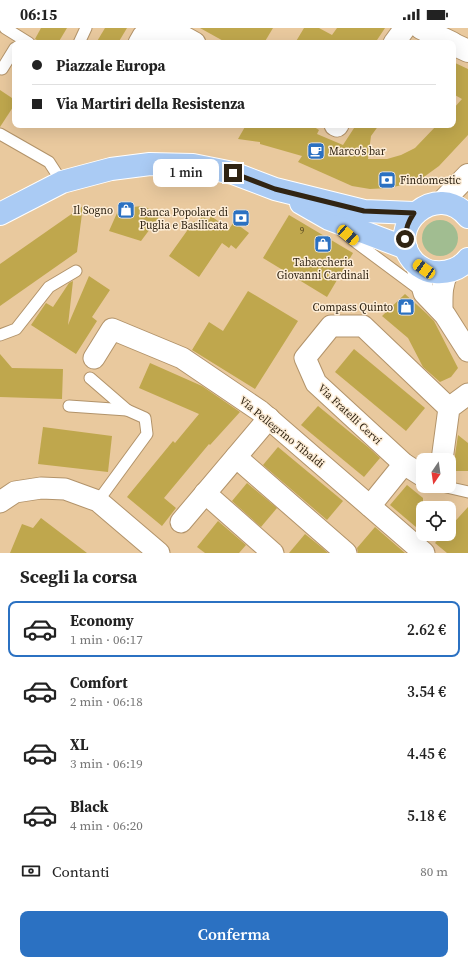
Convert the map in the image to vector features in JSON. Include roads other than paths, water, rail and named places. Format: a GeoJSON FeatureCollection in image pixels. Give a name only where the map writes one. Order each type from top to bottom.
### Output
{"type":"FeatureCollection","features":[{"type":"Feature","properties":{"kind":"main road"},"geometry":{"type":"LineString","coordinates":[[0,214],[62,182],[112,169],[150,164],[193,165],[233,173],[362,221],[411,256],[424,269],[432,272],[448,272],[461,266],[468,260]]}},
{"type":"Feature","properties":{"kind":"main road"},"geometry":{"type":"LineString","coordinates":[[275,189],[329,219],[362,221],[414,213]]}},
{"type":"Feature","properties":{"kind":"main road"},"geometry":{"type":"LineString","coordinates":[[411,256],[405,239],[405,230],[414,213],[422,207],[441,202],[459,208],[468,217]]}},
{"type":"Feature","properties":{"kind":"street"},"geometry":{"type":"LineString","coordinates":[[396,40],[405,28]]}},
{"type":"Feature","properties":{"kind":"street"},"geometry":{"type":"LineString","coordinates":[[421,28],[446,40]]}},
{"type":"Feature","properties":{"kind":"street"},"geometry":{"type":"LineString","coordinates":[[141,40],[143,36],[158,32],[185,35]]}},
{"type":"Feature","properties":{"kind":"street"},"geometry":{"type":"LineString","coordinates":[[456,45],[468,51]]}},
{"type":"Feature","properties":{"kind":"street"},"geometry":{"type":"LineString","coordinates":[[441,202],[468,175]]}},
{"type":"Feature","properties":{"kind":"street"},"geometry":{"type":"LineString","coordinates":[[411,256],[424,293],[444,313],[468,351]]}},
{"type":"Feature","properties":{"kind":"street"},"geometry":{"type":"LineString","coordinates":[[444,313],[442,298],[443,283],[448,272]]}},
{"type":"Feature","properties":{"kind":"street","name":"Via Fratelli Cervi"},"geometry":{"type":"LineString","coordinates":[[416,472],[404,464],[316,383],[305,358],[331,326],[363,326],[449,408]]}},
{"type":"Feature","properties":{"kind":"street","name":"Via Pellegrino Tibaldi"},"geometry":{"type":"LineString","coordinates":[[92,368],[112,329],[182,358],[269,418],[424,553]]}},
{"type":"Feature","properties":{"kind":"street"},"geometry":{"type":"LineString","coordinates":[[443,453],[449,408],[468,394]]}},
{"type":"Feature","properties":{"kind":"street"},"geometry":{"type":"LineString","coordinates":[[181,522],[269,418]]}},
{"type":"Feature","properties":{"kind":"street"},"geometry":{"type":"LineString","coordinates":[[236,457],[346,553]]}},
{"type":"Feature","properties":{"kind":"street"},"geometry":{"type":"LineString","coordinates":[[370,506],[404,464]]}},
{"type":"Feature","properties":{"kind":"street"},"geometry":{"type":"LineString","coordinates":[[0,502],[15,492],[41,488],[65,489],[98,501],[159,553]]}},
{"type":"Feature","properties":{"kind":"street"},"geometry":{"type":"LineString","coordinates":[[205,493],[274,553]]}},
{"type":"Feature","properties":{"kind":"lane"},"geometry":{"type":"LineString","coordinates":[[5,28],[22,40]]}},
{"type":"Feature","properties":{"kind":"lane"},"geometry":{"type":"LineString","coordinates":[[80,40],[86,28]]}},
{"type":"Feature","properties":{"kind":"lane"},"geometry":{"type":"LineString","coordinates":[[2,69],[12,53]]}},
{"type":"Feature","properties":{"kind":"lane"},"geometry":{"type":"LineString","coordinates":[[0,134],[50,162],[62,182]]}},
{"type":"Feature","properties":{"kind":"lane"},"geometry":{"type":"LineString","coordinates":[[329,219],[357,243],[424,293]]}},
{"type":"Feature","properties":{"kind":"lane"},"geometry":{"type":"LineString","coordinates":[[0,335],[16,329],[49,287],[76,271]]}},
{"type":"Feature","properties":{"kind":"lane"},"geometry":{"type":"LineString","coordinates":[[92,368],[127,410]]}},
{"type":"Feature","properties":{"kind":"lane"},"geometry":{"type":"LineString","coordinates":[[69,406],[127,410],[146,418],[147,434],[98,501]]}},
{"type":"Feature","properties":{"kind":"lane"},"geometry":{"type":"LineString","coordinates":[[456,489],[468,492]]}},
{"type":"Feature","properties":{"kind":"place","name":"Marco's bar"},"geometry":{"type":"Point","coordinates":[316,151]}},
{"type":"Feature","properties":{"kind":"place","name":"Findomestic"},"geometry":{"type":"Point","coordinates":[387,180]}},
{"type":"Feature","properties":{"kind":"place","name":"Il Sogno"},"geometry":{"type":"Point","coordinates":[126,210]}},
{"type":"Feature","properties":{"kind":"place","name":"Banca Popolare di Puglia e Basilicata"},"geometry":{"type":"Point","coordinates":[241,218]}},
{"type":"Feature","properties":{"kind":"place","name":"Tabaccheria Giovanni Cardinali"},"geometry":{"type":"Point","coordinates":[323,244]}},
{"type":"Feature","properties":{"kind":"place","name":"Compass Quinto"},"geometry":{"type":"Point","coordinates":[406,307]}}]}
